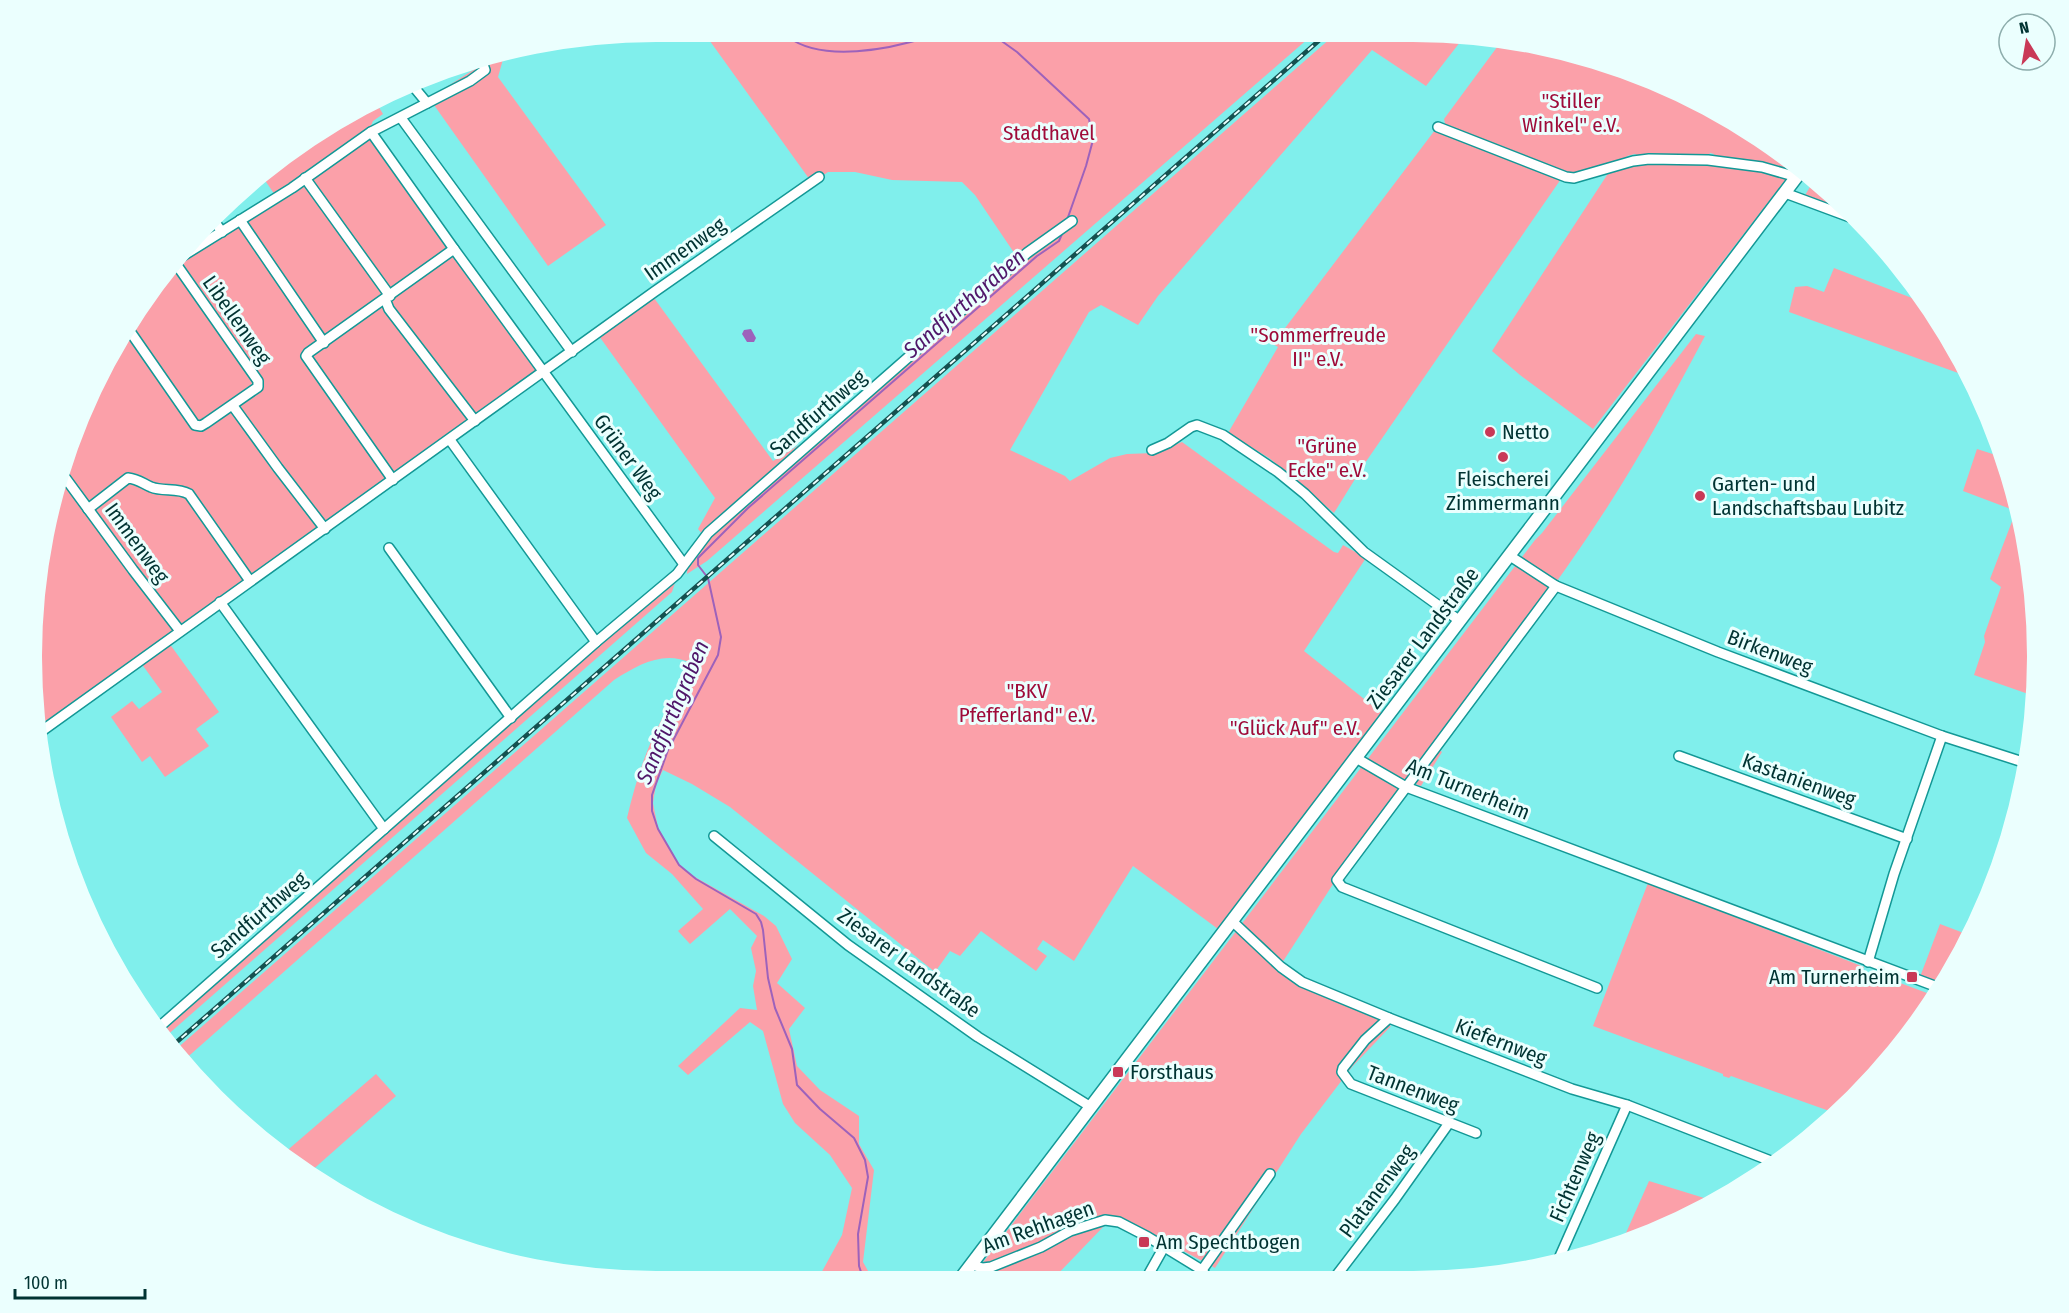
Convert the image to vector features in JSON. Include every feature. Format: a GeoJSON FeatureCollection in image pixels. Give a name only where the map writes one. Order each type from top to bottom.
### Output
{"type":"FeatureCollection","features":[{"type":"Feature","properties":{"kind":"main road","name":"Ziesarer Landstraße"},"geometry":{"type":"LineString","coordinates":[[966,1271],[1797,177]]}},
{"type":"Feature","properties":{"kind":"street","name":"Libellenweg"},"geometry":{"type":"LineString","coordinates":[[198,246],[305,178],[371,132],[470,81],[485,70],[484,67]]}},
{"type":"Feature","properties":{"kind":"street"},"geometry":{"type":"LineString","coordinates":[[417,91],[426,103]]}},
{"type":"Feature","properties":{"kind":"street"},"geometry":{"type":"LineString","coordinates":[[401,118],[572,352]]}},
{"type":"Feature","properties":{"kind":"street"},"geometry":{"type":"LineString","coordinates":[[1438,127],[1566,177],[1574,178],[1633,161],[1649,159],[1708,160],[1791,173]]}},
{"type":"Feature","properties":{"kind":"street"},"geometry":{"type":"LineString","coordinates":[[371,132],[544,372]]}},
{"type":"Feature","properties":{"kind":"street","name":"Immenweg"},"geometry":{"type":"LineString","coordinates":[[46,728],[819,177]]}},
{"type":"Feature","properties":{"kind":"street"},"geometry":{"type":"LineString","coordinates":[[305,178],[387,298],[389,309],[475,421]]}},
{"type":"Feature","properties":{"kind":"street"},"geometry":{"type":"LineString","coordinates":[[1785,193],[1837,212]]}},
{"type":"Feature","properties":{"kind":"street"},"geometry":{"type":"LineString","coordinates":[[240,220],[324,343]]}},
{"type":"Feature","properties":{"kind":"street","name":"Sandfurthweg"},"geometry":{"type":"LineString","coordinates":[[164,1023],[596,642],[677,574],[683,563],[708,533],[1028,253],[1072,221]]}},
{"type":"Feature","properties":{"kind":"street"},"geometry":{"type":"LineString","coordinates":[[218,226],[222,232]]}},
{"type":"Feature","properties":{"kind":"street","name":"Libellenweg"},"geometry":{"type":"LineString","coordinates":[[393,480],[306,356],[454,249]]}},
{"type":"Feature","properties":{"kind":"street","name":"Libellenweg"},"geometry":{"type":"LineString","coordinates":[[133,335],[195,425],[201,426],[206,423],[233,406],[259,385],[179,270]]}},
{"type":"Feature","properties":{"kind":"street","name":"Grüner Weg"},"geometry":{"type":"LineString","coordinates":[[544,372],[683,563]]}},
{"type":"Feature","properties":{"kind":"street"},"geometry":{"type":"LineString","coordinates":[[233,406],[325,529]]}},
{"type":"Feature","properties":{"kind":"street"},"geometry":{"type":"LineString","coordinates":[[1152,450],[1160,448],[1197,425],[1223,435],[1278,472],[1305,494],[1364,552],[1460,621]]}},
{"type":"Feature","properties":{"kind":"street"},"geometry":{"type":"LineString","coordinates":[[450,440],[596,642]]}},
{"type":"Feature","properties":{"kind":"street","name":"Immenweg"},"geometry":{"type":"LineString","coordinates":[[180,631],[88,509],[128,478],[139,479],[152,488],[182,490],[189,494],[250,581]]}},
{"type":"Feature","properties":{"kind":"street"},"geometry":{"type":"LineString","coordinates":[[68,481],[88,509]]}},
{"type":"Feature","properties":{"kind":"street"},"geometry":{"type":"LineString","coordinates":[[389,548],[511,718]]}},
{"type":"Feature","properties":{"kind":"street","name":"Birkenweg"},"geometry":{"type":"LineString","coordinates":[[1510,556],[1556,586],[1718,652],[1942,736],[2018,760]]}},
{"type":"Feature","properties":{"kind":"street"},"geometry":{"type":"LineString","coordinates":[[1556,586],[1337,880],[1342,887],[1597,988]]}},
{"type":"Feature","properties":{"kind":"street"},"geometry":{"type":"LineString","coordinates":[[220,602],[384,829]]}},
{"type":"Feature","properties":{"kind":"street"},"geometry":{"type":"LineString","coordinates":[[1868,962],[1942,736]]}},
{"type":"Feature","properties":{"kind":"street","name":"Kastanienweg"},"geometry":{"type":"LineString","coordinates":[[1679,756],[1907,839]]}},
{"type":"Feature","properties":{"kind":"street","name":"Am Turnerheim"},"geometry":{"type":"LineString","coordinates":[[1356,758],[1406,787],[1931,985]]}},
{"type":"Feature","properties":{"kind":"street","name":"Ziesarer Landstraße"},"geometry":{"type":"LineString","coordinates":[[714,836],[848,945],[986,1042],[1092,1107]]}},
{"type":"Feature","properties":{"kind":"street","name":"Kiefernweg"},"geometry":{"type":"LineString","coordinates":[[1232,921],[1291,975],[1389,1018],[1587,1094],[1602,1096],[1627,1105],[1766,1159]]}},
{"type":"Feature","properties":{"kind":"street","name":"Tannenweg"},"geometry":{"type":"LineString","coordinates":[[1389,1018],[1365,1040],[1342,1072],[1351,1084],[1476,1133]]}},
{"type":"Feature","properties":{"kind":"street","name":"Fichtenweg"},"geometry":{"type":"LineString","coordinates":[[1562,1252],[1627,1105]]}},
{"type":"Feature","properties":{"kind":"street","name":"Platanenweg"},"geometry":{"type":"LineString","coordinates":[[1340,1271],[1449,1123]]}},
{"type":"Feature","properties":{"kind":"street"},"geometry":{"type":"LineString","coordinates":[[1202,1270],[1270,1174]]}},
{"type":"Feature","properties":{"kind":"street","name":"Am Rehhagen"},"geometry":{"type":"LineString","coordinates":[[971,1265],[991,1267],[1070,1231],[1105,1220],[1119,1222],[1202,1270]]}},
{"type":"Feature","properties":{"kind":"street"},"geometry":{"type":"LineString","coordinates":[[1150,1271],[1164,1247]]}},
{"type":"Feature","properties":{"kind":"green space","name":"Stadthavel"},"geometry":{"type":"Polygon","coordinates":[[[711,42],[1304,42],[707,561],[687,574],[688,563],[707,537],[1021,263],[975,195],[962,182],[892,180],[855,172],[828,172],[813,182],[711,42]]]}},
{"type":"Feature","properties":{"kind":"green space"},"geometry":{"type":"Polygon","coordinates":[[[1326,42],[1459,44],[1426,86],[1372,50],[1158,296],[1138,325],[1101,305],[1089,312],[1010,450],[1065,476],[1070,481],[1110,458],[1127,454],[1154,453],[1182,442],[1334,552],[1338,553],[1343,545],[1366,558],[1304,651],[1383,714],[1218,929],[1133,866],[1074,961],[1043,940],[1037,949],[1047,956],[1036,971],[981,931],[960,956],[950,951],[935,972],[730,807],[663,770],[656,784],[653,803],[658,828],[680,867],[764,916],[776,926],[792,959],[777,983],[805,1008],[789,1029],[797,1066],[820,1090],[859,1116],[859,1144],[874,1170],[863,1262],[868,1271],[822,1271],[842,1235],[852,1188],[830,1155],[795,1123],[783,1104],[763,1031],[750,1022],[688,1075],[678,1066],[740,1008],[757,1010],[753,986],[756,971],[751,948],[757,936],[730,909],[690,944],[678,931],[703,909],[672,874],[646,853],[627,818],[645,756],[691,663],[681,659],[651,661],[614,680],[189,1056],[181,1045],[1326,42]]]}},
{"type":"Feature","properties":{"kind":"green space","name":"\"Stiller Winkel\" e.V."},"geometry":{"type":"Polygon","coordinates":[[[1497,48],[1572,63],[1648,89],[1720,124],[1788,169],[1768,164],[1713,158],[1714,154],[1710,153],[1707,158],[1638,156],[1635,154],[1627,156],[1626,159],[1572,175],[1446,128],[1444,119],[1497,48]]]}},
{"type":"Feature","properties":{"kind":"green space"},"geometry":{"type":"Polygon","coordinates":[[[502,62],[498,77],[606,225],[548,266],[429,98],[472,71],[502,62]]]}},
{"type":"Feature","properties":{"kind":"green space"},"geometry":{"type":"Polygon","coordinates":[[[379,108],[383,114],[373,121],[369,130],[275,195],[266,182],[315,146],[379,108]]]}},
{"type":"Feature","properties":{"kind":"green space"},"geometry":{"type":"Polygon","coordinates":[[[1435,130],[1561,179],[1365,463],[1334,513],[1269,458],[1228,433],[1278,347],[1273,344],[1435,130]]]}},
{"type":"Feature","properties":{"kind":"green space"},"geometry":{"type":"Polygon","coordinates":[[[371,137],[538,372],[46,723],[42,656],[43,616],[47,576],[63,497],[89,421],[124,349],[169,282],[193,253],[371,137]]]}},
{"type":"Feature","properties":{"kind":"green space"},"geometry":{"type":"Polygon","coordinates":[[[1648,162],[1703,162],[1708,166],[1737,166],[1787,178],[1593,429],[1520,375],[1492,351],[1609,172],[1648,162]]]}},
{"type":"Feature","properties":{"kind":"green space"},"geometry":{"type":"Polygon","coordinates":[[[1810,187],[1832,208],[1804,197],[1810,187]]]}},
{"type":"Feature","properties":{"kind":"green space"},"geometry":{"type":"Polygon","coordinates":[[[1834,268],[1911,298],[1945,349],[1958,373],[1789,312],[1795,287],[1807,286],[1824,292],[1834,268]]]}},
{"type":"Feature","properties":{"kind":"green space"},"geometry":{"type":"Polygon","coordinates":[[[654,298],[773,461],[809,439],[703,535],[698,529],[715,498],[599,336],[654,298]]]}},
{"type":"Feature","properties":{"kind":"green space"},"geometry":{"type":"Polygon","coordinates":[[[1696,334],[1705,336],[1646,444],[1588,537],[1434,746],[1442,752],[1421,786],[1408,781],[1337,878],[1282,963],[1279,969],[1391,1026],[1352,1067],[1301,1134],[1215,1268],[1128,1221],[1104,1226],[1061,1271],[976,1271],[1535,540],[1696,334]]]}},
{"type":"Feature","properties":{"kind":"green space"},"geometry":{"type":"Polygon","coordinates":[[[1977,449],[1992,454],[2009,508],[1963,491],[1977,449]]]}},
{"type":"Feature","properties":{"kind":"green space"},"geometry":{"type":"Polygon","coordinates":[[[2012,522],[2022,576],[2026,616],[2026,693],[1974,675],[1985,642],[1984,636],[2001,587],[1990,579],[2012,522]]]}},
{"type":"Feature","properties":{"kind":"green space"},"geometry":{"type":"Polygon","coordinates":[[[675,583],[672,592],[170,1033],[165,1025],[664,590],[675,583]]]}},
{"type":"Feature","properties":{"kind":"green space"},"geometry":{"type":"Polygon","coordinates":[[[169,643],[219,712],[196,729],[209,746],[165,777],[150,756],[142,762],[111,717],[132,701],[139,709],[162,692],[141,663],[169,643]]]}},
{"type":"Feature","properties":{"kind":"green space"},"geometry":{"type":"Polygon","coordinates":[[[1648,883],[1864,967],[1857,982],[1870,986],[1876,974],[1926,993],[1875,1062],[1827,1110],[1731,1076],[1729,1078],[1723,1076],[1723,1074],[1593,1026],[1648,883]]]}},
{"type":"Feature","properties":{"kind":"green space"},"geometry":{"type":"Polygon","coordinates":[[[1940,924],[1962,932],[1933,982],[1920,977],[1940,924]]]}},
{"type":"Feature","properties":{"kind":"green space"},"geometry":{"type":"Polygon","coordinates":[[[376,1074],[396,1096],[315,1167],[289,1149],[376,1074]]]}},
{"type":"Feature","properties":{"kind":"green space"},"geometry":{"type":"Polygon","coordinates":[[[1649,1181],[1703,1198],[1648,1224],[1626,1232],[1649,1181]]]}},
{"type":"Feature","properties":{"kind":"shaded area"},"geometry":{"type":"Polygon","coordinates":[[[751,329],[756,338],[754,342],[747,342],[742,334],[744,330],[751,329]]]}},
{"type":"Feature","properties":{"kind":"waterway","name":"Sandfurthgraben"},"geometry":{"type":"LineString","coordinates":[[797,42],[819,50],[838,52],[876,49],[910,42]]}},
{"type":"Feature","properties":{"kind":"waterway","name":"Sandfurthgraben"},"geometry":{"type":"LineString","coordinates":[[1003,42],[1017,52],[1089,119],[1093,140],[1067,220]]}},
{"type":"Feature","properties":{"kind":"waterway","name":"Sandfurthgraben"},"geometry":{"type":"LineString","coordinates":[[861,1271],[858,1234],[868,1177],[865,1160],[854,1138],[820,1109],[797,1085],[792,1049],[775,1008],[768,978],[761,922],[756,914],[696,879],[679,865],[658,829],[652,811],[652,795],[668,750],[718,655],[721,637],[708,578],[698,565],[698,558],[748,508],[1037,256],[1059,241],[1062,234]]}},
{"type":"Feature","properties":{"kind":"railway"},"geometry":{"type":"LineString","coordinates":[[177,1041],[1317,42]]}},
{"type":"Feature","properties":{"kind":"place","name":"Netto"},"geometry":{"type":"Point","coordinates":[1490,432]}},
{"type":"Feature","properties":{"kind":"place","name":"Fleischerei Zimmermann"},"geometry":{"type":"Point","coordinates":[1503,457]}},
{"type":"Feature","properties":{"kind":"place","name":"Garten- und Landschaftsbau Lubitz"},"geometry":{"type":"Point","coordinates":[1700,496]}},
{"type":"Feature","properties":{"kind":"place","name":"Am Turnerheim"},"geometry":{"type":"Point","coordinates":[1912,977]}},
{"type":"Feature","properties":{"kind":"place","name":"Forsthaus"},"geometry":{"type":"Point","coordinates":[1118,1072]}},
{"type":"Feature","properties":{"kind":"place","name":"Am Spechtbogen"},"geometry":{"type":"Point","coordinates":[1144,1242]}},
{"type":"Feature","properties":{"kind":"park label","name":"\"Sommerfreude II\" e.V."},"geometry":{"type":"Point","coordinates":[1318,347]}},
{"type":"Feature","properties":{"kind":"park label","name":"\"Grüne Ecke\" e.V."},"geometry":{"type":"Point","coordinates":[1327,458]}},
{"type":"Feature","properties":{"kind":"park label","name":"\"BKV Pfefferland\" e.V."},"geometry":{"type":"Point","coordinates":[1027,703]}},
{"type":"Feature","properties":{"kind":"park label","name":"\"Glück Auf\" e.V."},"geometry":{"type":"Point","coordinates":[1295,728]}}]}
